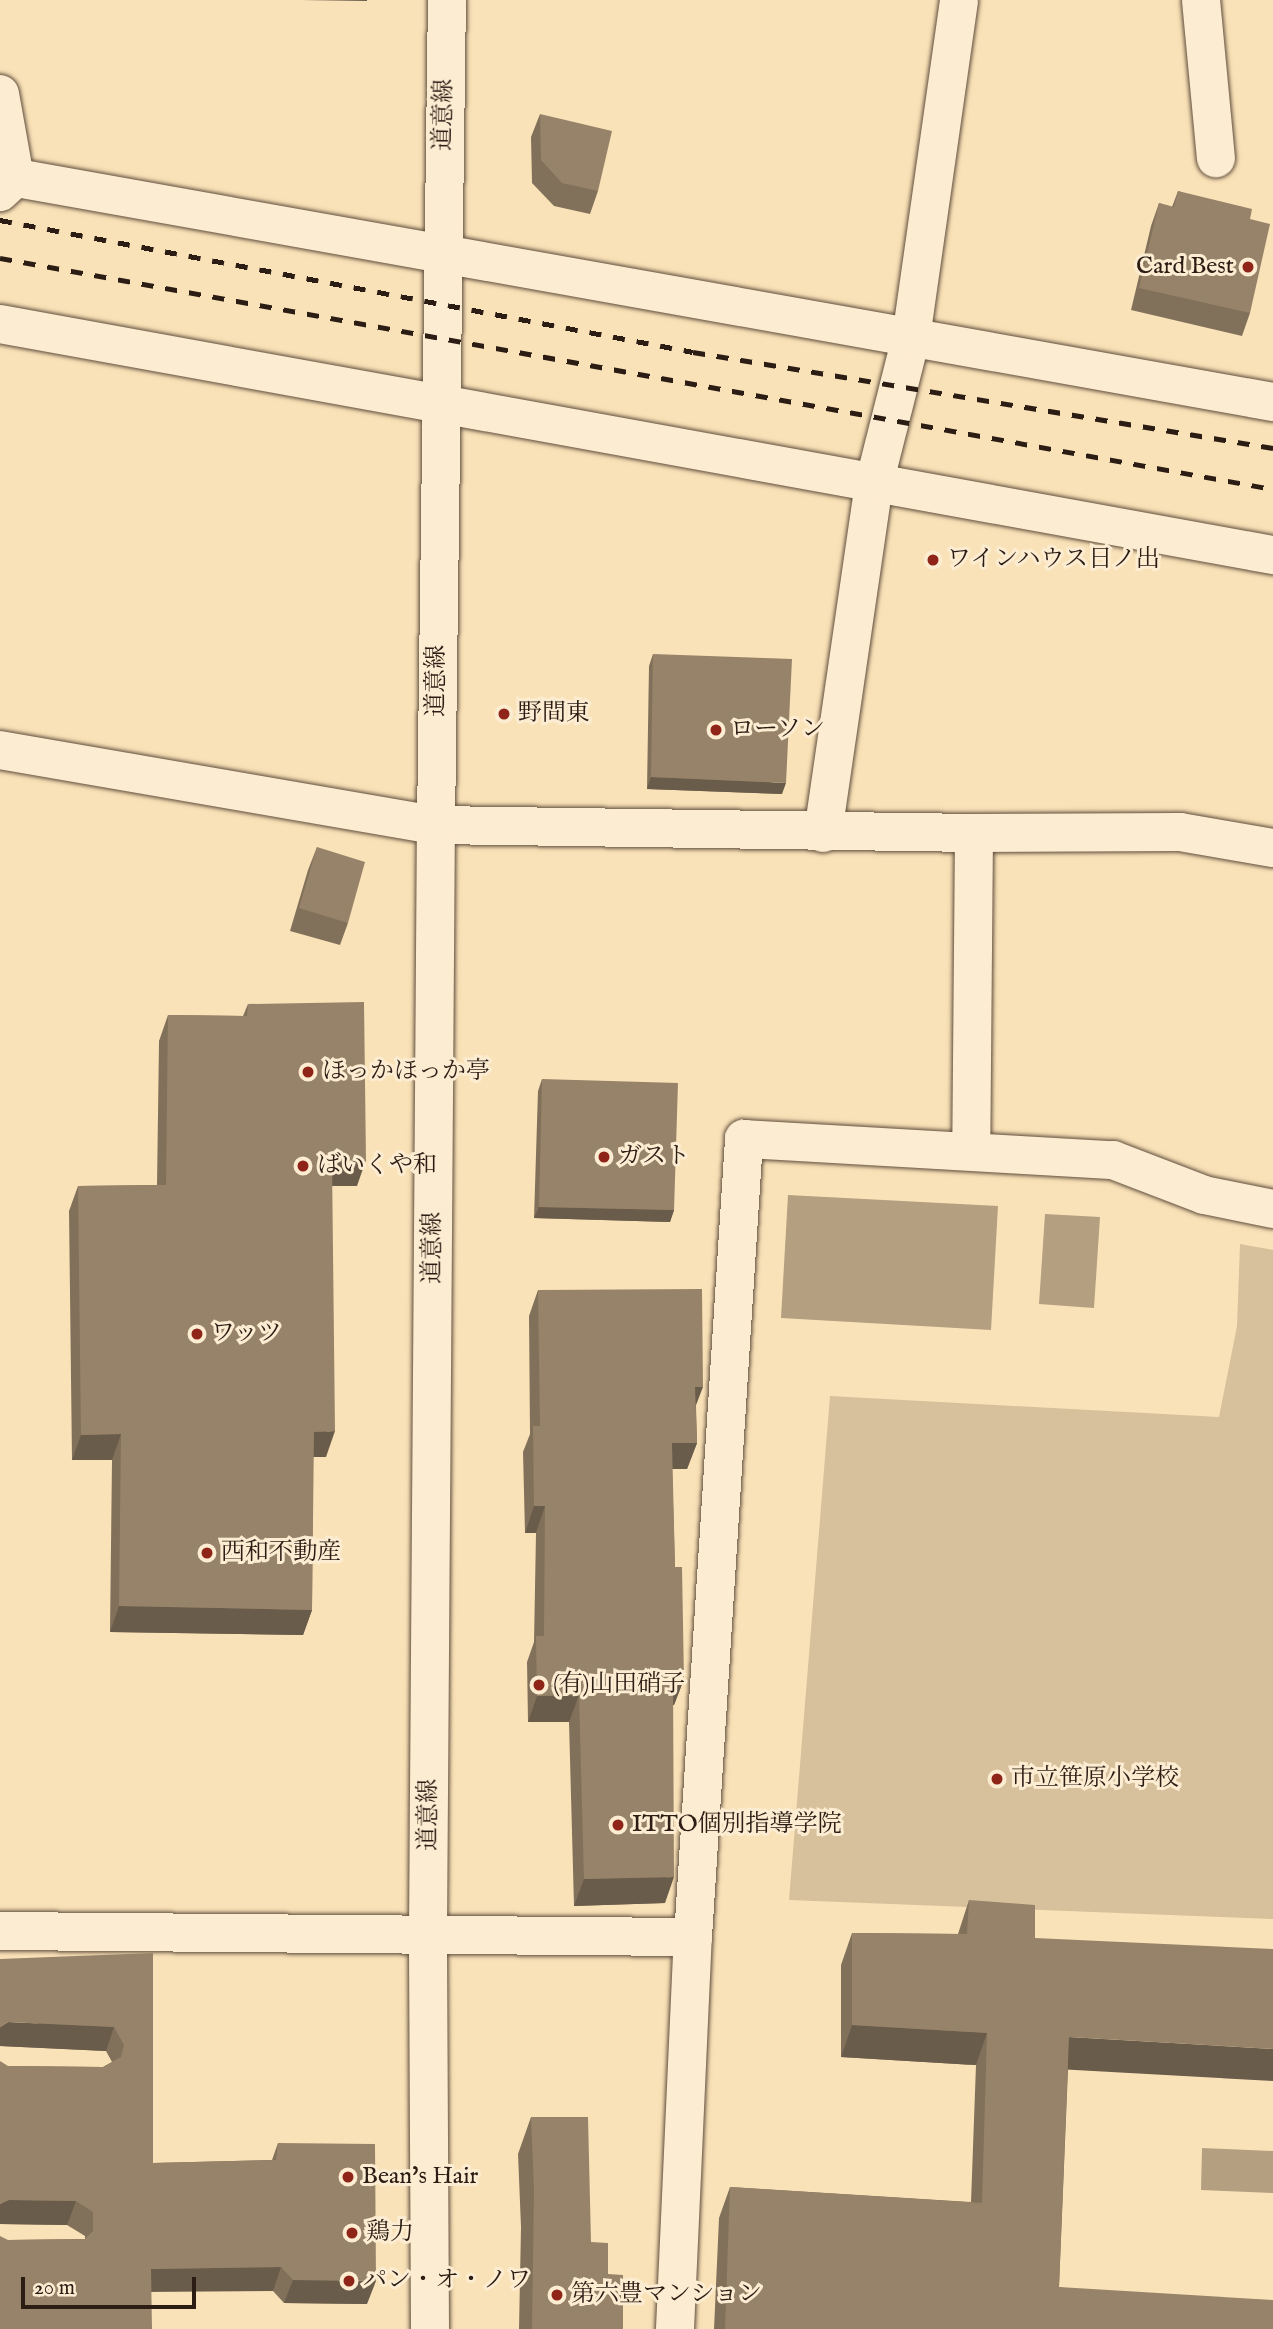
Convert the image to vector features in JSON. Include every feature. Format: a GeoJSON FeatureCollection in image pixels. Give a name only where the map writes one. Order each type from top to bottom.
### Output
{"type":"FeatureCollection","features":[{"type":"Feature","properties":{"kind":"street","name":"道意線"},"geometry":{"type":"LineString","coordinates":[[430,2329],[428,1933],[439,401],[447,0]]}},
{"type":"Feature","properties":{"kind":"street"},"geometry":{"type":"LineString","coordinates":[[823,833],[874,484],[911,338],[959,0]]}},
{"type":"Feature","properties":{"kind":"street"},"geometry":{"type":"LineString","coordinates":[[1201,0],[1216,158]]}},
{"type":"Feature","properties":{"kind":"street"},"geometry":{"type":"LineString","coordinates":[[0,94],[5,182],[441,255],[1273,402]]}},
{"type":"Feature","properties":{"kind":"street"},"geometry":{"type":"LineString","coordinates":[[0,324],[439,401],[874,484],[1273,555]]}},
{"type":"Feature","properties":{"kind":"street"},"geometry":{"type":"LineString","coordinates":[[0,750],[436,825],[823,833],[1180,832],[1273,848]]}},
{"type":"Feature","properties":{"kind":"street"},"geometry":{"type":"LineString","coordinates":[[971,1149],[974,833]]}},
{"type":"Feature","properties":{"kind":"street"},"geometry":{"type":"LineString","coordinates":[[675,2329],[693,1937],[744,1139],[971,1149],[1113,1160],[1204,1195],[1272,1203]]}},
{"type":"Feature","properties":{"kind":"street"},"geometry":{"type":"LineString","coordinates":[[0,1930],[693,1937]]}},
{"type":"Feature","properties":{"kind":"shaded area"},"geometry":{"type":"Polygon","coordinates":[[[788,1195],[998,1206],[991,1330],[781,1318],[788,1195]]]}},
{"type":"Feature","properties":{"kind":"shaded area"},"geometry":{"type":"Polygon","coordinates":[[[1045,1214],[1100,1217],[1094,1308],[1039,1304],[1045,1214]]]}},
{"type":"Feature","properties":{"kind":"shaded area"},"geometry":{"type":"Polygon","coordinates":[[[1240,1244],[1273,1250],[1273,1919],[789,1900],[830,1396],[1219,1417],[1237,1326],[1240,1244]]]}},
{"type":"Feature","properties":{"kind":"shaded area"},"geometry":{"type":"Polygon","coordinates":[[[1202,2148],[1273,2151],[1273,2193],[1201,2190],[1202,2148]]]}},
{"type":"Feature","properties":{"kind":"building"},"geometry":{"type":"Polygon","coordinates":[[[540,114],[612,131],[598,191],[562,183],[541,160],[540,114]]]}},
{"type":"Feature","properties":{"kind":"building"},"geometry":{"type":"Polygon","coordinates":[[[1178,191],[1252,209],[1250,219],[1270,224],[1250,313],[1139,288],[1159,203],[1174,207],[1178,191]]]}},
{"type":"Feature","properties":{"kind":"building","name":"ローソン"},"geometry":{"type":"Polygon","coordinates":[[[653,654],[792,659],[786,783],[651,777],[653,654]]]}},
{"type":"Feature","properties":{"kind":"building"},"geometry":{"type":"Polygon","coordinates":[[[317,847],[365,862],[348,923],[299,908],[317,847]]]}},
{"type":"Feature","properties":{"kind":"building"},"geometry":{"type":"Polygon","coordinates":[[[364,1002],[366,1160],[332,1161],[335,1431],[314,1432],[312,1610],[119,1606],[121,1434],[81,1435],[78,1186],[166,1185],[168,1015],[247,1016],[248,1004],[364,1002]]]}},
{"type":"Feature","properties":{"kind":"building","name":"ガスト"},"geometry":{"type":"Polygon","coordinates":[[[542,1079],[678,1083],[674,1210],[539,1207],[542,1079]]]}},
{"type":"Feature","properties":{"kind":"building"},"geometry":{"type":"Polygon","coordinates":[[[702,1289],[703,1387],[695,1387],[697,1443],[672,1443],[675,1567],[682,1567],[684,1679],[673,1679],[674,1877],[584,1879],[579,1695],[537,1696],[536,1636],[544,1636],[545,1506],[534,1506],[533,1426],[540,1426],[538,1290],[702,1289]]]}},
{"type":"Feature","properties":{"kind":"building"},"geometry":{"type":"Polygon","coordinates":[[[969,1900],[1035,1905],[1035,1938],[1273,1949],[1273,2049],[1069,2037],[1059,2287],[1273,2300],[1273,2329],[725,2329],[730,2187],[982,2203],[987,2033],[852,2025],[852,1933],[967,1934],[969,1900]]]}},
{"type":"Feature","properties":{"kind":"building"},"geometry":{"type":"Polygon","coordinates":[[[153,1953],[153,2163],[276,2160],[278,2143],[375,2144],[376,2281],[293,2280],[281,2267],[151,2269],[152,2329],[0,2329],[0,2236],[8,2240],[85,2239],[93,2231],[93,2212],[76,2201],[9,2200],[0,2204],[0,2061],[8,2066],[103,2067],[121,2057],[124,2045],[114,2027],[8,2022],[0,2027],[0,1959],[153,1953]]]}},
{"type":"Feature","properties":{"kind":"building"},"geometry":{"type":"Polygon","coordinates":[[[531,2117],[588,2117],[591,2242],[608,2243],[608,2274],[623,2275],[623,2329],[532,2329],[534,2190],[531,2117]]]}},
{"type":"Feature","properties":{"kind":"railway"},"geometry":{"type":"LineString","coordinates":[[0,220],[693,352],[1273,448]]}},
{"type":"Feature","properties":{"kind":"railway"},"geometry":{"type":"LineString","coordinates":[[0,258],[1273,489]]}},
{"type":"Feature","properties":{"kind":"place","name":"Card Best"},"geometry":{"type":"Point","coordinates":[1248,267]}},
{"type":"Feature","properties":{"kind":"place","name":"ワインハウス日ノ出"},"geometry":{"type":"Point","coordinates":[933,560]}},
{"type":"Feature","properties":{"kind":"place","name":"野間東"},"geometry":{"type":"Point","coordinates":[504,714]}},
{"type":"Feature","properties":{"kind":"place","name":"ローソン"},"geometry":{"type":"Point","coordinates":[716,730]}},
{"type":"Feature","properties":{"kind":"place","name":"ほっかほっか亭"},"geometry":{"type":"Point","coordinates":[308,1072]}},
{"type":"Feature","properties":{"kind":"place","name":"ガスト"},"geometry":{"type":"Point","coordinates":[604,1157]}},
{"type":"Feature","properties":{"kind":"place","name":"ばいくや和"},"geometry":{"type":"Point","coordinates":[303,1166]}},
{"type":"Feature","properties":{"kind":"place","name":"ワッツ"},"geometry":{"type":"Point","coordinates":[197,1334]}},
{"type":"Feature","properties":{"kind":"place","name":"西和不動産"},"geometry":{"type":"Point","coordinates":[207,1553]}},
{"type":"Feature","properties":{"kind":"place","name":"(有)山田硝子"},"geometry":{"type":"Point","coordinates":[539,1685]}},
{"type":"Feature","properties":{"kind":"place","name":"市立笹原小学校"},"geometry":{"type":"Point","coordinates":[997,1779]}},
{"type":"Feature","properties":{"kind":"place","name":"ITTO個別指導学院"},"geometry":{"type":"Point","coordinates":[618,1825]}},
{"type":"Feature","properties":{"kind":"place","name":"Bean's Hair"},"geometry":{"type":"Point","coordinates":[348,2177]}},
{"type":"Feature","properties":{"kind":"place","name":"鶏力"},"geometry":{"type":"Point","coordinates":[352,2233]}},
{"type":"Feature","properties":{"kind":"place","name":"パン・オ・ノワ"},"geometry":{"type":"Point","coordinates":[349,2281]}},
{"type":"Feature","properties":{"kind":"place","name":"第六豊マンション"},"geometry":{"type":"Point","coordinates":[557,2295]}}]}
